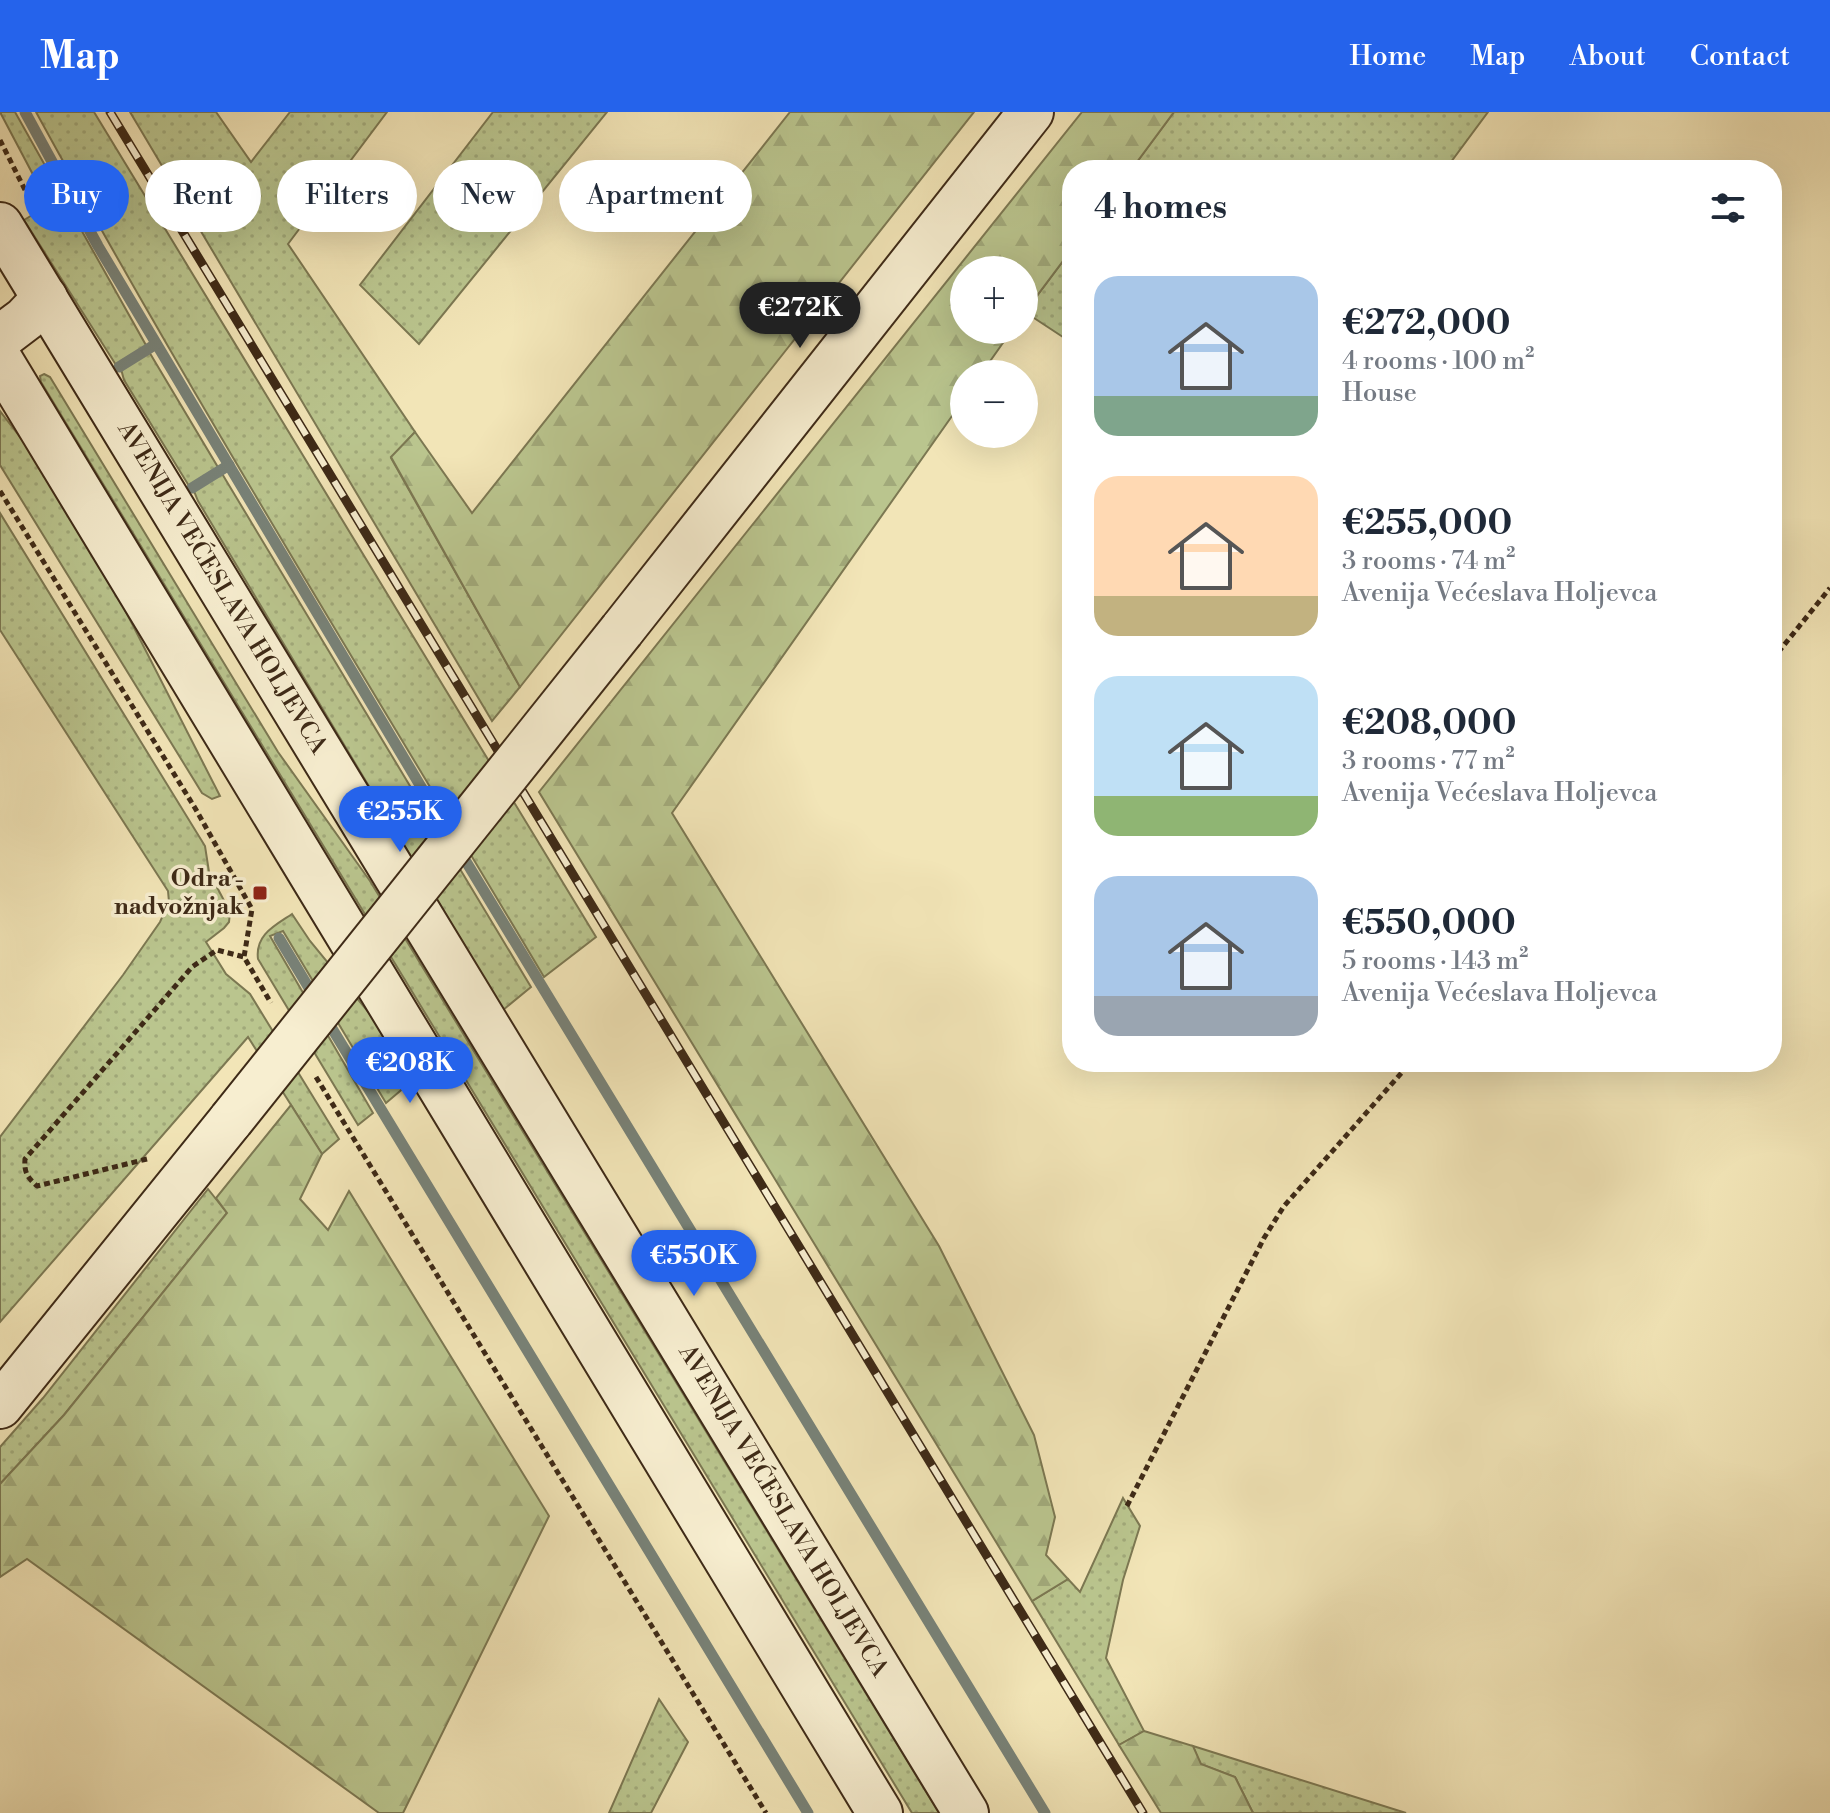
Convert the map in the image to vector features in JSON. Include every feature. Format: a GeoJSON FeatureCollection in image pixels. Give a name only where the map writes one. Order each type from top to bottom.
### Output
{"type":"FeatureCollection","features":[{"type":"Feature","properties":{"kind":"main road"},"geometry":{"type":"LineString","coordinates":[[0,1406],[622,630],[1031,112]]}},
{"type":"Feature","properties":{"kind":"main road","name":"AVENIJA VEĆESLAVA HOLJEVCA"},"geometry":{"type":"LineString","coordinates":[[6,211],[45,298],[966,1813]]}},
{"type":"Feature","properties":{"kind":"main road"},"geometry":{"type":"LineString","coordinates":[[0,297],[45,298]]}},
{"type":"Feature","properties":{"kind":"main road"},"geometry":{"type":"LineString","coordinates":[[0,338],[25,319],[45,298]]}},
{"type":"Feature","properties":{"kind":"main road"},"geometry":{"type":"LineString","coordinates":[[0,360],[880,1813]]}},
{"type":"Feature","properties":{"kind":"path"},"geometry":{"type":"LineString","coordinates":[[0,140],[25,190],[6,211]]}},
{"type":"Feature","properties":{"kind":"path"},"geometry":{"type":"LineString","coordinates":[[0,491],[195,808],[252,909],[244,957],[274,1008]]}},
{"type":"Feature","properties":{"kind":"path"},"geometry":{"type":"LineString","coordinates":[[1782,648],[1830,588]]}},
{"type":"Feature","properties":{"kind":"path"},"geometry":{"type":"LineString","coordinates":[[152,1160],[144,1158],[37,1186],[25,1171],[25,1159],[192,967],[217,950],[244,957]]}},
{"type":"Feature","properties":{"kind":"path"},"geometry":{"type":"LineString","coordinates":[[312,1071],[766,1813]]}},
{"type":"Feature","properties":{"kind":"path"},"geometry":{"type":"LineString","coordinates":[[1127,1506],[1238,1286],[1277,1217],[1402,1072]]}},
{"type":"Feature","properties":{"kind":"green space"},"geometry":{"type":"Polygon","coordinates":[[[0,112],[15,112],[42,160],[25,160],[0,112]]]}},
{"type":"Feature","properties":{"kind":"green space"},"geometry":{"type":"Polygon","coordinates":[[[36,112],[94,112],[123,160],[63,160],[36,112]]]}},
{"type":"Feature","properties":{"kind":"green space"},"geometry":{"type":"Polygon","coordinates":[[[130,112],[216,112],[250,160],[159,160],[130,112]]]}},
{"type":"Feature","properties":{"kind":"green space"},"geometry":{"type":"Polygon","coordinates":[[[290,112],[387,112],[351,160],[277,160],[277,232],[297,232],[288,244],[415,432],[391,458],[520,687],[492,721],[201,232],[261,232],[261,160],[253,160],[290,112]]]}},
{"type":"Feature","properties":{"kind":"green space"},"geometry":{"type":"Polygon","coordinates":[[[493,112],[607,112],[568,160],[559,160],[559,171],[543,191],[543,160],[456,160],[493,112]]]}},
{"type":"Feature","properties":{"kind":"green space"},"geometry":{"type":"Polygon","coordinates":[[[790,112],[974,112],[520,687],[391,457],[415,432],[472,513],[695,232],[752,232],[752,160],[790,112]]]}},
{"type":"Feature","properties":{"kind":"green space"},"geometry":{"type":"Polygon","coordinates":[[[1082,112],[1174,112],[1138,160],[1062,160],[1062,262],[1038,294],[1038,256],[967,256],[1082,112]]]}},
{"type":"Feature","properties":{"kind":"green space"},"geometry":{"type":"Polygon","coordinates":[[[1174,112],[1488,112],[1452,160],[1138,160],[1174,112]]]}},
{"type":"Feature","properties":{"kind":"green space"},"geometry":{"type":"Polygon","coordinates":[[[129,170],[145,196],[145,232],[167,232],[596,937],[544,977],[222,439],[103,232],[129,232],[129,170]]]}},
{"type":"Feature","properties":{"kind":"green space"},"geometry":{"type":"Polygon","coordinates":[[[433,190],[433,232],[510,232],[419,344],[360,285],[401,232],[417,232],[417,211],[433,190]]]}},
{"type":"Feature","properties":{"kind":"green space"},"geometry":{"type":"Polygon","coordinates":[[[32,232],[82,232],[147,347],[116,365],[32,232]]]}},
{"type":"Feature","properties":{"kind":"green space"},"geometry":{"type":"Polygon","coordinates":[[[1062,262],[1062,336],[1038,321],[1038,295],[1062,262]]]}},
{"type":"Feature","properties":{"kind":"green space"},"geometry":{"type":"Polygon","coordinates":[[[950,277],[950,344],[1002,344],[991,360],[950,360],[950,419],[672,813],[939,1246],[1034,1435],[1055,1517],[1046,1555],[1068,1579],[1032,1601],[539,792],[950,277]]]}},
{"type":"Feature","properties":{"kind":"green space"},"geometry":{"type":"Polygon","coordinates":[[[148,350],[219,469],[189,486],[124,380],[121,369],[148,350]]]}},
{"type":"Feature","properties":{"kind":"green space"},"geometry":{"type":"Polygon","coordinates":[[[40,376],[50,377],[278,752],[370,881],[939,1813],[912,1813],[41,382],[40,376]]]}},
{"type":"Feature","properties":{"kind":"green space"},"geometry":{"type":"Polygon","coordinates":[[[0,411],[27,446],[123,606],[220,796],[212,799],[202,793],[0,465],[0,411]]]}},
{"type":"Feature","properties":{"kind":"green space"},"geometry":{"type":"Polygon","coordinates":[[[221,472],[531,987],[503,1010],[198,501],[194,491],[221,472]]]}},
{"type":"Feature","properties":{"kind":"green space"},"geometry":{"type":"Polygon","coordinates":[[[0,513],[205,846],[209,872],[230,912],[229,922],[206,942],[226,974],[250,994],[339,1139],[322,1154],[248,1037],[0,1322],[0,1137],[123,975],[160,922],[169,902],[168,891],[0,630],[0,513]]]}},
{"type":"Feature","properties":{"kind":"green space"},"geometry":{"type":"Polygon","coordinates":[[[292,914],[310,941],[374,1019],[413,1080],[386,1103],[283,931],[270,936],[373,1113],[358,1125],[258,959],[263,937],[292,914]]]}},
{"type":"Feature","properties":{"kind":"green space"},"geometry":{"type":"Polygon","coordinates":[[[291,1105],[322,1154],[300,1199],[328,1230],[349,1191],[549,1516],[403,1813],[379,1813],[27,1559],[0,1577],[0,1484],[64,1415],[227,1213],[216,1198],[291,1105]]]}},
{"type":"Feature","properties":{"kind":"green space"},"geometry":{"type":"Polygon","coordinates":[[[208,1189],[227,1213],[64,1415],[0,1484],[0,1447],[43,1398],[208,1189]]]}},
{"type":"Feature","properties":{"kind":"green space"},"geometry":{"type":"Polygon","coordinates":[[[1123,1498],[1140,1526],[1123,1580],[1106,1658],[1144,1731],[1119,1745],[1032,1601],[1068,1579],[1080,1592],[1123,1498]]]}},
{"type":"Feature","properties":{"kind":"green space"},"geometry":{"type":"Polygon","coordinates":[[[659,1699],[688,1742],[651,1813],[609,1813],[659,1699]]]}},
{"type":"Feature","properties":{"kind":"green space"},"geometry":{"type":"Polygon","coordinates":[[[1144,1731],[1193,1746],[1201,1764],[1235,1777],[1253,1813],[1161,1813],[1119,1745],[1144,1731]]]}},
{"type":"Feature","properties":{"kind":"green space"},"geometry":{"type":"Polygon","coordinates":[[[1193,1746],[1406,1813],[1253,1813],[1235,1777],[1200,1764],[1193,1746]]]}},
{"type":"Feature","properties":{"kind":"waterway"},"geometry":{"type":"LineString","coordinates":[[25,112],[98,246],[448,832]]}},
{"type":"Feature","properties":{"kind":"waterway"},"geometry":{"type":"LineString","coordinates":[[119,367],[156,344]]}},
{"type":"Feature","properties":{"kind":"waterway"},"geometry":{"type":"LineString","coordinates":[[192,488],[229,465]]}},
{"type":"Feature","properties":{"kind":"waterway"},"geometry":{"type":"LineString","coordinates":[[459,850],[1045,1813]]}},
{"type":"Feature","properties":{"kind":"waterway"},"geometry":{"type":"LineString","coordinates":[[279,938],[315,998]]}},
{"type":"Feature","properties":{"kind":"waterway"},"geometry":{"type":"LineString","coordinates":[[325,1017],[808,1813]]}},
{"type":"Feature","properties":{"kind":"railway"},"geometry":{"type":"LineString","coordinates":[[110,112],[1143,1813]]}},
{"type":"Feature","properties":{"kind":"place","name":"Odra - nadvožnjak"},"geometry":{"type":"Point","coordinates":[260,893]}}]}
